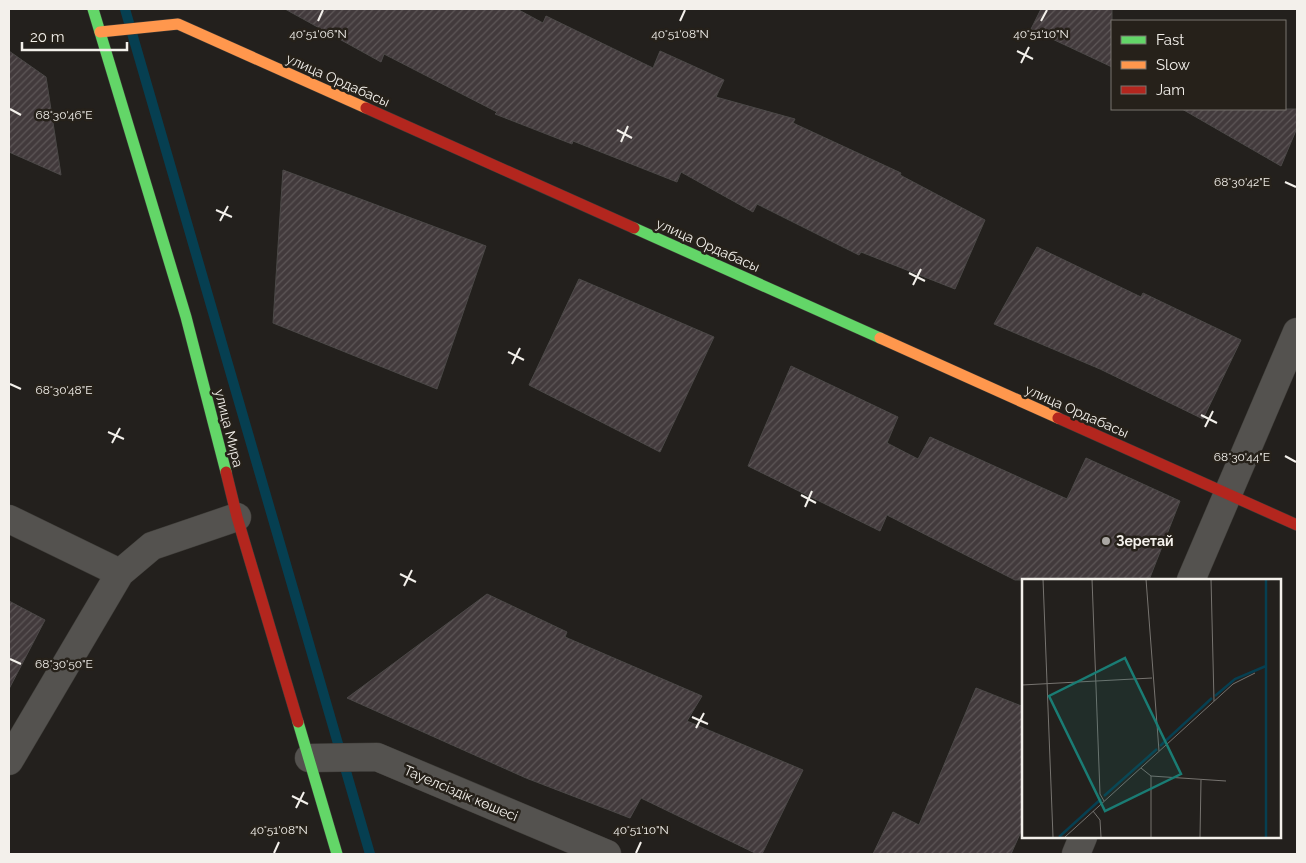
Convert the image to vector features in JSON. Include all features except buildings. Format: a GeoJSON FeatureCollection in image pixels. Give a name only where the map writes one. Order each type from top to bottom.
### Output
{"type":"FeatureCollection","features":[{"type":"Feature","properties":{"kind":"street","name":"улица Мира"},"geometry":{"type":"LineString","coordinates":[[93,9],[186,317],[236,517],[337,854]]}},
{"type":"Feature","properties":{"kind":"street","name":"улица Ордабасы"},"geometry":{"type":"LineString","coordinates":[[100,32],[178,24],[1297,526]]}},
{"type":"Feature","properties":{"kind":"street"},"geometry":{"type":"LineString","coordinates":[[1191,579],[1297,332]]}},
{"type":"Feature","properties":{"kind":"street"},"geometry":{"type":"LineString","coordinates":[[9,762],[120,573],[152,546],[236,517]]}},
{"type":"Feature","properties":{"kind":"street"},"geometry":{"type":"LineString","coordinates":[[9,519],[120,573]]}},
{"type":"Feature","properties":{"kind":"street","name":"Тауелсіздік көшесі"},"geometry":{"type":"LineString","coordinates":[[309,758],[376,757],[607,854]]}},
{"type":"Feature","properties":{"kind":"street"},"geometry":{"type":"LineString","coordinates":[[1076,854],[1083,838]]}},
{"type":"Feature","properties":{"kind":"waterway"},"geometry":{"type":"LineString","coordinates":[[125,9],[370,854]]}},
{"type":"Feature","properties":{"kind":"traffic: fast"},"geometry":{"type":"LineString","coordinates":[[93,9],[186,317],[226,472]]}},
{"type":"Feature","properties":{"kind":"traffic: fast"},"geometry":{"type":"LineString","coordinates":[[634,228],[880,338]]}},
{"type":"Feature","properties":{"kind":"traffic: fast"},"geometry":{"type":"LineString","coordinates":[[298,722],[337,854]]}},
{"type":"Feature","properties":{"kind":"traffic: slow"},"geometry":{"type":"LineString","coordinates":[[100,32],[178,24],[366,108]]}},
{"type":"Feature","properties":{"kind":"traffic: slow"},"geometry":{"type":"LineString","coordinates":[[880,338],[1058,418]]}},
{"type":"Feature","properties":{"kind":"traffic: jam"},"geometry":{"type":"LineString","coordinates":[[366,108],[634,228]]}},
{"type":"Feature","properties":{"kind":"traffic: jam"},"geometry":{"type":"LineString","coordinates":[[1058,418],[1297,525]]}},
{"type":"Feature","properties":{"kind":"traffic: jam"},"geometry":{"type":"LineString","coordinates":[[226,472],[237,517],[298,722]]}},
{"type":"Feature","properties":{"kind":"place","name":"Зеретай"},"geometry":{"type":"Point","coordinates":[1106,541]}}]}
